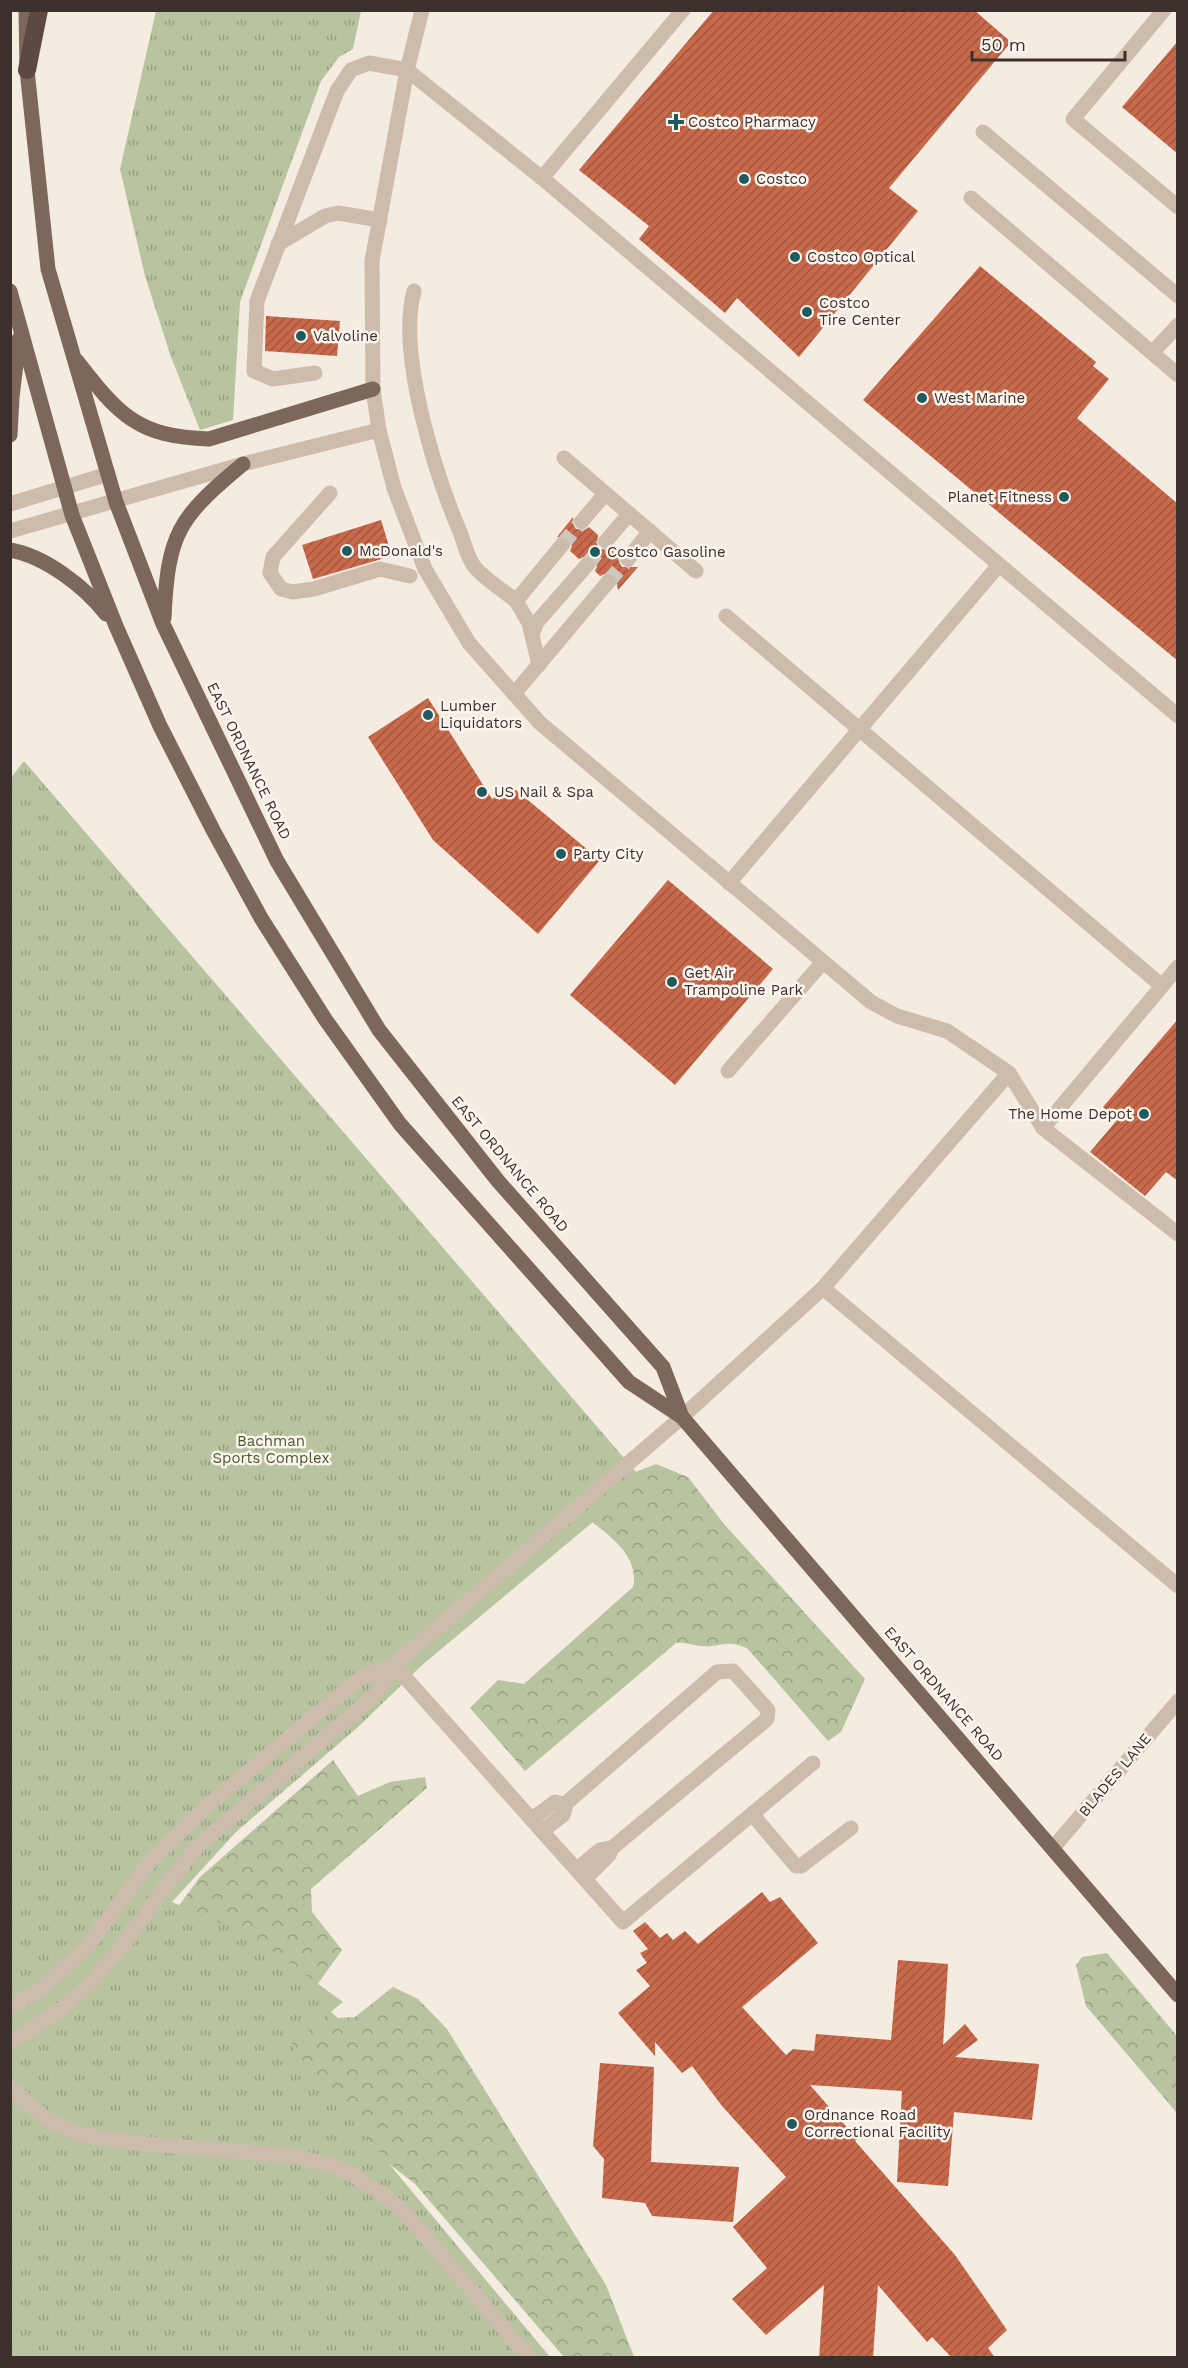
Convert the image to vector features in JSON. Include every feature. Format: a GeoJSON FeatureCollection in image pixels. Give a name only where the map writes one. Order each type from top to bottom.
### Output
{"type":"FeatureCollection","features":[{"type":"Feature","properties":{"kind":"highway"},"geometry":{"type":"LineString","coordinates":[[27,70],[39,10]]}},
{"type":"Feature","properties":{"kind":"main road","name":"EAST ORDNANCE ROAD"},"geometry":{"type":"LineString","coordinates":[[26,10],[27,70],[48,268],[116,501],[163,624],[277,861],[379,1030],[498,1181],[663,1367],[682,1418]]}},
{"type":"Feature","properties":{"kind":"main road","name":"EAST ORDNANCE ROAD"},"geometry":{"type":"LineString","coordinates":[[10,291],[72,515],[116,626],[160,726],[213,830],[261,918],[330,1026],[400,1124],[629,1382],[682,1418],[1178,1995]]}},
{"type":"Feature","properties":{"kind":"main road"},"geometry":{"type":"LineString","coordinates":[[10,435],[20,333]]}},
{"type":"Feature","properties":{"kind":"main road"},"geometry":{"type":"LineString","coordinates":[[72,355],[120,411],[160,435],[209,439],[373,389]]}},
{"type":"Feature","properties":{"kind":"main road"},"geometry":{"type":"LineString","coordinates":[[163,624],[167,564],[174,539],[204,496],[243,464]]}},
{"type":"Feature","properties":{"kind":"main road"},"geometry":{"type":"LineString","coordinates":[[10,550],[47,566],[77,584],[116,626]]}},
{"type":"Feature","properties":{"kind":"street"},"geometry":{"type":"LineString","coordinates":[[422,10],[407,70],[372,261],[373,389],[379,430],[394,488],[425,569],[469,643],[540,723],[823,962],[871,1002],[897,1016],[947,1031],[1009,1073],[1043,1128],[1178,1234]]}},
{"type":"Feature","properties":{"kind":"street"},"geometry":{"type":"LineString","coordinates":[[542,178],[684,10]]}},
{"type":"Feature","properties":{"kind":"street"},"geometry":{"type":"LineString","coordinates":[[1164,10],[1073,119],[1178,207]]}},
{"type":"Feature","properties":{"kind":"street"},"geometry":{"type":"LineString","coordinates":[[315,373],[273,379],[254,371],[257,301],[332,103],[351,70],[369,63],[407,70],[542,178],[1178,716]]}},
{"type":"Feature","properties":{"kind":"street"},"geometry":{"type":"LineString","coordinates":[[983,132],[1178,296]]}},
{"type":"Feature","properties":{"kind":"street"},"geometry":{"type":"LineString","coordinates":[[971,198],[1178,375]]}},
{"type":"Feature","properties":{"kind":"street"},"geometry":{"type":"LineString","coordinates":[[278,244],[325,216],[338,213],[380,220]]}},
{"type":"Feature","properties":{"kind":"street"},"geometry":{"type":"LineString","coordinates":[[414,291],[409,309],[413,364],[426,429],[446,498],[473,565],[516,601],[529,623],[539,664]]}},
{"type":"Feature","properties":{"kind":"street"},"geometry":{"type":"LineString","coordinates":[[1152,353],[1178,325]]}},
{"type":"Feature","properties":{"kind":"street"},"geometry":{"type":"LineString","coordinates":[[10,531],[243,464],[379,430]]}},
{"type":"Feature","properties":{"kind":"street"},"geometry":{"type":"LineString","coordinates":[[564,458],[696,571]]}},
{"type":"Feature","properties":{"kind":"street"},"geometry":{"type":"LineString","coordinates":[[10,504],[108,474]]}},
{"type":"Feature","properties":{"kind":"street"},"geometry":{"type":"LineString","coordinates":[[330,493],[273,557],[270,573],[281,589],[293,592],[314,590],[380,569],[410,576]]}},
{"type":"Feature","properties":{"kind":"street"},"geometry":{"type":"LineString","coordinates":[[582,521],[605,494]]}},
{"type":"Feature","properties":{"kind":"street"},"geometry":{"type":"LineString","coordinates":[[606,541],[629,514]]}},
{"type":"Feature","properties":{"kind":"street"},"geometry":{"type":"LineString","coordinates":[[628,559],[650,531]]}},
{"type":"Feature","properties":{"kind":"street"},"geometry":{"type":"LineString","coordinates":[[516,601],[562,544]]}},
{"type":"Feature","properties":{"kind":"street"},"geometry":{"type":"LineString","coordinates":[[532,635],[537,622],[587,565]]}},
{"type":"Feature","properties":{"kind":"street"},"geometry":{"type":"LineString","coordinates":[[729,883],[999,565]]}},
{"type":"Feature","properties":{"kind":"street"},"geometry":{"type":"LineString","coordinates":[[514,694],[608,582]]}},
{"type":"Feature","properties":{"kind":"street"},"geometry":{"type":"LineString","coordinates":[[726,616],[1162,986]]}},
{"type":"Feature","properties":{"kind":"street"},"geometry":{"type":"LineString","coordinates":[[728,1071],[823,962]]}},
{"type":"Feature","properties":{"kind":"street"},"geometry":{"type":"LineString","coordinates":[[1043,1128],[1178,967]]}},
{"type":"Feature","properties":{"kind":"street"},"geometry":{"type":"LineString","coordinates":[[10,2043],[63,2008],[91,1982],[118,1953],[168,1883],[198,1846],[375,1695],[394,1665],[682,1418],[823,1288],[1009,1073]]}},
{"type":"Feature","properties":{"kind":"street"},"geometry":{"type":"LineString","coordinates":[[823,1288],[1178,1586]]}},
{"type":"Feature","properties":{"kind":"street"},"geometry":{"type":"LineString","coordinates":[[394,1665],[623,1922],[813,1763]]}},
{"type":"Feature","properties":{"kind":"street"},"geometry":{"type":"LineString","coordinates":[[10,2007],[42,1988],[86,1948],[148,1864],[201,1812],[362,1677],[394,1665]]}},
{"type":"Feature","properties":{"kind":"street"},"geometry":{"type":"LineString","coordinates":[[537,1825],[555,1802],[563,1806],[717,1672],[732,1671],[768,1710],[767,1719],[612,1848],[600,1850],[581,1874]]}},
{"type":"Feature","properties":{"kind":"street","name":"BLADES LANE"},"geometry":{"type":"LineString","coordinates":[[1053,1848],[1178,1701]]}},
{"type":"Feature","properties":{"kind":"street"},"geometry":{"type":"LineString","coordinates":[[752,1814],[796,1866],[801,1866],[851,1828]]}},
{"type":"Feature","properties":{"kind":"street"},"geometry":{"type":"LineString","coordinates":[[10,2087],[49,2121],[79,2134],[135,2142],[293,2156],[330,2165],[353,2175],[392,2201],[413,2222],[529,2358]]}},
{"type":"Feature","properties":{"kind":"green space"},"geometry":{"type":"Polygon","coordinates":[[[156,11],[361,11],[353,49],[339,57],[321,81],[240,302],[233,420],[200,430],[171,357],[145,276],[120,169],[156,11]]]}},
{"type":"Feature","properties":{"kind":"green space","name":"Bachman Sports Complex"},"geometry":{"type":"Polygon","coordinates":[[[24,761],[643,1480],[421,1666],[357,1728],[236,1832],[172,1902],[244,1933],[343,2002],[290,2045],[550,2357],[11,2357],[10,779],[24,761]]]}},
{"type":"Feature","properties":{"kind":"green space"},"geometry":{"type":"Polygon","coordinates":[[[656,1464],[688,1477],[724,1524],[865,1679],[841,1732],[828,1741],[748,1649],[734,1644],[700,1646],[676,1643],[525,1771],[470,1708],[498,1680],[524,1684],[633,1587],[634,1576],[627,1556],[613,1539],[588,1519],[638,1471],[656,1464]]]}},
{"type":"Feature","properties":{"kind":"green space"},"geometry":{"type":"Polygon","coordinates":[[[333,1760],[358,1796],[390,1782],[425,1777],[427,1788],[311,1889],[312,1912],[342,1950],[317,1985],[177,1908],[200,1877],[333,1760]]]}},
{"type":"Feature","properties":{"kind":"green space"},"geometry":{"type":"Polygon","coordinates":[[[1107,1953],[1177,2036],[1177,2113],[1086,2006],[1076,1965],[1082,1957],[1107,1953]]]}},
{"type":"Feature","properties":{"kind":"green space"},"geometry":{"type":"Polygon","coordinates":[[[393,1987],[418,1999],[447,2029],[606,2285],[634,2357],[564,2357],[415,2184],[378,2155],[286,2045],[329,2010],[338,2018],[355,2017],[393,1987]]]}},
{"type":"Feature","properties":{"kind":"building","name":"Costco"},"geometry":{"type":"Polygon","coordinates":[[[714,10],[974,10],[1011,42],[889,188],[918,211],[799,357],[737,298],[725,313],[639,239],[649,226],[579,170],[714,10]]]}},
{"type":"Feature","properties":{"kind":"building"},"geometry":{"type":"Polygon","coordinates":[[[1178,41],[1178,154],[1122,107],[1178,41]]]}},
{"type":"Feature","properties":{"kind":"building"},"geometry":{"type":"Polygon","coordinates":[[[980,266],[1096,362],[1093,366],[1109,379],[1077,418],[1178,504],[1178,661],[863,400],[980,266]]]}},
{"type":"Feature","properties":{"kind":"building","name":"Valvoline"},"geometry":{"type":"Polygon","coordinates":[[[266,316],[340,321],[337,356],[265,351],[266,316]]]}},
{"type":"Feature","properties":{"kind":"building","name":"Costco Gasoline"},"geometry":{"type":"Polygon","coordinates":[[[573,517],[576,529],[585,530],[589,527],[598,535],[597,544],[600,549],[609,550],[613,547],[620,553],[619,562],[622,567],[638,567],[618,590],[615,575],[609,572],[600,576],[595,571],[597,566],[594,558],[588,555],[579,559],[570,551],[572,546],[569,538],[557,537],[573,517]]]}},
{"type":"Feature","properties":{"kind":"building","name":"McDonald's"},"geometry":{"type":"Polygon","coordinates":[[[381,520],[392,556],[313,579],[302,545],[381,520]]]}},
{"type":"Feature","properties":{"kind":"building"},"geometry":{"type":"Polygon","coordinates":[[[428,698],[492,799],[511,786],[600,860],[538,934],[433,840],[368,737],[428,698]]]}},
{"type":"Feature","properties":{"kind":"building","name":"Get Air Trampoline Park"},"geometry":{"type":"Polygon","coordinates":[[[668,880],[773,969],[675,1085],[570,995],[668,880]]]}},
{"type":"Feature","properties":{"kind":"building","name":"The Home Depot"},"geometry":{"type":"Polygon","coordinates":[[[1178,1019],[1178,1181],[1166,1172],[1145,1196],[1090,1152],[1117,1120],[1103,1107],[1178,1019]]]}},
{"type":"Feature","properties":{"kind":"building","name":"Ordnance Road Correctional Facility"},"geometry":{"type":"Polygon","coordinates":[[[762,1892],[770,1902],[780,1897],[818,1943],[742,2007],[786,2055],[793,2049],[814,2051],[816,2034],[891,2040],[898,1960],[948,1964],[943,2045],[965,2024],[978,2040],[955,2057],[1039,2064],[1032,2120],[954,2112],[948,2186],[897,2182],[902,2091],[810,2085],[857,2139],[855,2141],[955,2255],[1007,2330],[988,2348],[995,2358],[952,2358],[932,2337],[927,2342],[878,2285],[873,2358],[819,2358],[824,2285],[766,2335],[732,2299],[767,2268],[733,2227],[786,2177],[722,2106],[692,2066],[682,2073],[655,2042],[655,2056],[618,2013],[650,1986],[636,1970],[647,1963],[640,1953],[648,1949],[633,1931],[645,1922],[660,1938],[667,1933],[673,1940],[685,1931],[698,1944],[762,1892]]]}},
{"type":"Feature","properties":{"kind":"building"},"geometry":{"type":"Polygon","coordinates":[[[600,2063],[654,2067],[651,2162],[739,2167],[733,2222],[652,2216],[645,2203],[602,2198],[604,2159],[593,2146],[600,2063]]]}},
{"type":"Feature","properties":{"kind":"tunnel"},"geometry":{"type":"LineString","coordinates":[[562,545],[582,521]]}},
{"type":"Feature","properties":{"kind":"tunnel"},"geometry":{"type":"LineString","coordinates":[[587,565],[606,541]]}},
{"type":"Feature","properties":{"kind":"tunnel"},"geometry":{"type":"LineString","coordinates":[[608,582],[628,559]]}},
{"type":"Feature","properties":{"kind":"place","name":"Costco Pharmacy"},"geometry":{"type":"Point","coordinates":[676,122]}},
{"type":"Feature","properties":{"kind":"place","name":"Costco"},"geometry":{"type":"Point","coordinates":[744,179]}},
{"type":"Feature","properties":{"kind":"place","name":"Costco Optical"},"geometry":{"type":"Point","coordinates":[795,257]}},
{"type":"Feature","properties":{"kind":"place","name":"Costco Tire Center"},"geometry":{"type":"Point","coordinates":[807,312]}},
{"type":"Feature","properties":{"kind":"place","name":"Valvoline"},"geometry":{"type":"Point","coordinates":[301,336]}},
{"type":"Feature","properties":{"kind":"place","name":"West Marine"},"geometry":{"type":"Point","coordinates":[922,398]}},
{"type":"Feature","properties":{"kind":"place","name":"Planet Fitness"},"geometry":{"type":"Point","coordinates":[1064,497]}},
{"type":"Feature","properties":{"kind":"place","name":"McDonald's"},"geometry":{"type":"Point","coordinates":[347,551]}},
{"type":"Feature","properties":{"kind":"place","name":"Costco Gasoline"},"geometry":{"type":"Point","coordinates":[595,552]}},
{"type":"Feature","properties":{"kind":"place","name":"Lumber Liquidators"},"geometry":{"type":"Point","coordinates":[428,715]}},
{"type":"Feature","properties":{"kind":"place","name":"US Nail & Spa"},"geometry":{"type":"Point","coordinates":[482,792]}},
{"type":"Feature","properties":{"kind":"place","name":"Party City"},"geometry":{"type":"Point","coordinates":[561,854]}},
{"type":"Feature","properties":{"kind":"place","name":"Get Air Trampoline Park"},"geometry":{"type":"Point","coordinates":[672,982]}},
{"type":"Feature","properties":{"kind":"place","name":"The Home Depot"},"geometry":{"type":"Point","coordinates":[1144,1114]}},
{"type":"Feature","properties":{"kind":"place","name":"Ordnance Road Correctional Facility"},"geometry":{"type":"Point","coordinates":[792,2124]}}]}
